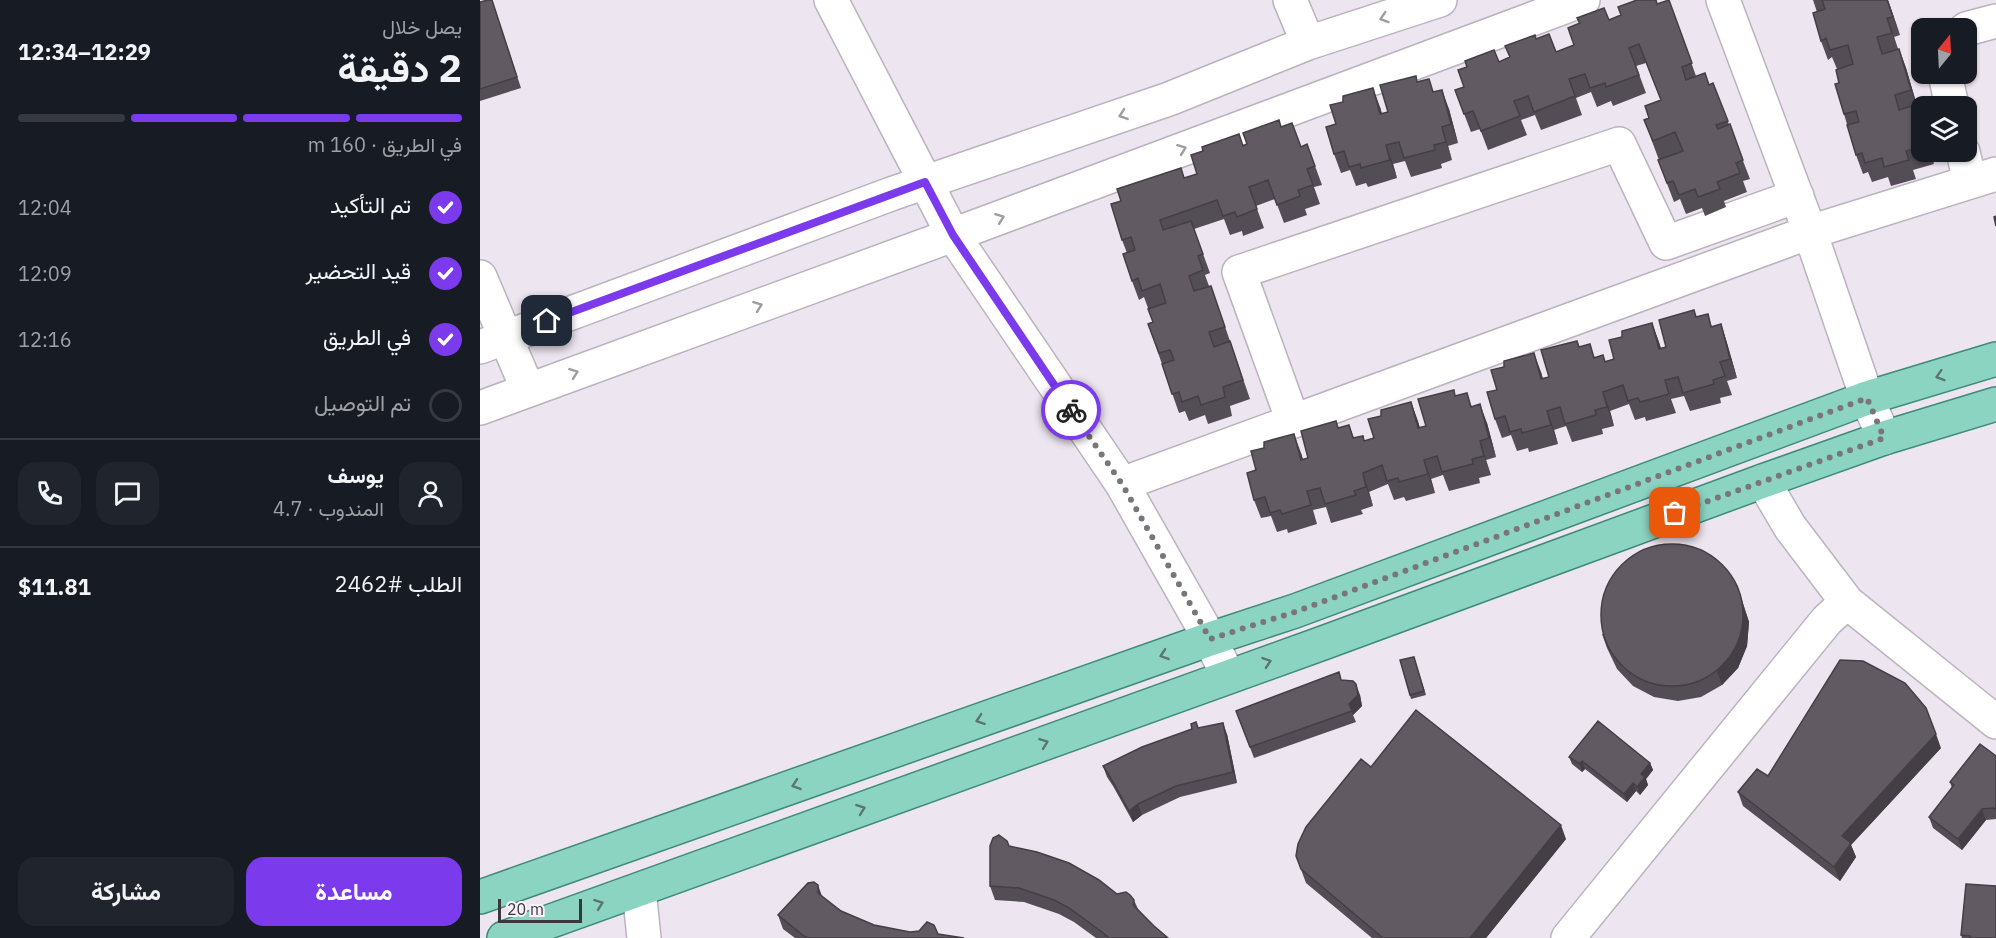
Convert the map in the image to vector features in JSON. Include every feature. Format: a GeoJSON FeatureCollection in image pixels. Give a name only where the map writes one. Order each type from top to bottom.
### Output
{"type":"FeatureCollection","features":[{"type":"Feature","properties":{"kind":"main road"},"geometry":{"type":"LineString","coordinates":[[480,897],[1210,639],[1295,612],[1867,398],[1996,359]]}},
{"type":"Feature","properties":{"kind":"main road"},"geometry":{"type":"LineString","coordinates":[[504,938],[1323,643],[1763,481],[1884,438],[1996,404]]}},
{"type":"Feature","properties":{"kind":"street"},"geometry":{"type":"LineString","coordinates":[[831,0],[953,235],[1122,484],[1210,639],[1228,676]]}},
{"type":"Feature","properties":{"kind":"street"},"geometry":{"type":"LineString","coordinates":[[1290,0],[1308,43]]}},
{"type":"Feature","properties":{"kind":"street"},"geometry":{"type":"LineString","coordinates":[[492,342],[925,182],[1169,99],[1308,43],[1440,0]]}},
{"type":"Feature","properties":{"kind":"street"},"geometry":{"type":"LineString","coordinates":[[480,408],[953,235],[1583,0]]}},
{"type":"Feature","properties":{"kind":"street"},"geometry":{"type":"LineString","coordinates":[[1724,0],[1810,232],[1867,398],[1884,438]]}},
{"type":"Feature","properties":{"kind":"street"},"geometry":{"type":"LineString","coordinates":[[1977,26],[1996,21]]}},
{"type":"Feature","properties":{"kind":"street"},"geometry":{"type":"LineString","coordinates":[[1293,421],[1239,272],[1619,144],[1666,243],[1797,196]]}},
{"type":"Feature","properties":{"kind":"street"},"geometry":{"type":"LineString","coordinates":[[1122,484],[1976,169]]}},
{"type":"Feature","properties":{"kind":"street"},"geometry":{"type":"LineString","coordinates":[[480,277],[492,342],[528,390]]}},
{"type":"Feature","properties":{"kind":"street"},"geometry":{"type":"LineString","coordinates":[[1763,481],[1790,527],[1847,602],[1996,722]]}},
{"type":"Feature","properties":{"kind":"street"},"geometry":{"type":"LineString","coordinates":[[1568,938],[1827,620],[1847,602]]}},
{"type":"Feature","properties":{"kind":"street"},"geometry":{"type":"LineString","coordinates":[[639,890],[644,938]]}},
{"type":"Feature","properties":{"kind":"building"},"geometry":{"type":"Polygon","coordinates":[[[492,0],[517,77],[480,89],[480,2],[492,0]]]}},
{"type":"Feature","properties":{"kind":"building"},"geometry":{"type":"Polygon","coordinates":[[[1637,0],[1656,0],[1657,4],[1669,0],[1692,63],[1682,67],[1686,80],[1705,73],[1709,85],[1713,83],[1728,121],[1716,125],[1718,129],[1730,124],[1743,160],[1736,163],[1740,173],[1717,182],[1720,189],[1698,197],[1695,189],[1679,195],[1673,181],[1667,183],[1658,160],[1683,151],[1675,132],[1653,141],[1644,120],[1649,118],[1645,106],[1661,100],[1639,44],[1629,48],[1639,75],[1606,87],[1605,83],[1590,88],[1585,74],[1569,79],[1575,96],[1534,112],[1528,96],[1514,101],[1520,116],[1481,131],[1473,111],[1464,114],[1455,90],[1464,87],[1458,70],[1467,67],[1465,61],[1494,50],[1499,62],[1510,57],[1505,46],[1535,35],[1536,39],[1549,34],[1556,52],[1574,45],[1568,28],[1580,23],[1577,18],[1604,8],[1609,20],[1621,15],[1618,7],[1637,0]]]}},
{"type":"Feature","properties":{"kind":"building"},"geometry":{"type":"Polygon","coordinates":[[[1822,0],[1887,0],[1893,17],[1887,18],[1892,33],[1877,37],[1882,54],[1899,49],[1911,90],[1895,95],[1899,110],[1911,106],[1911,150],[1906,151],[1909,160],[1884,167],[1882,158],[1865,163],[1862,153],[1856,155],[1847,125],[1859,122],[1856,111],[1844,114],[1835,84],[1839,83],[1836,70],[1853,64],[1848,45],[1830,50],[1826,38],[1821,41],[1813,13],[1825,9],[1822,0]]]}},
{"type":"Feature","properties":{"kind":"building"},"geometry":{"type":"Polygon","coordinates":[[[1416,76],[1417,82],[1429,79],[1433,92],[1442,90],[1451,124],[1442,127],[1446,142],[1434,145],[1435,150],[1404,158],[1399,142],[1386,145],[1390,160],[1361,168],[1360,164],[1349,167],[1344,151],[1334,154],[1326,127],[1336,124],[1330,105],[1343,102],[1343,96],[1373,88],[1380,114],[1388,112],[1380,85],[1416,76]]]}},
{"type":"Feature","properties":{"kind":"building"},"geometry":{"type":"Polygon","coordinates":[[[1279,120],[1281,127],[1292,123],[1301,147],[1307,144],[1315,166],[1307,169],[1313,185],[1298,190],[1300,196],[1277,205],[1268,180],[1249,187],[1257,209],[1237,217],[1235,212],[1223,216],[1217,200],[1160,220],[1163,230],[1191,221],[1203,254],[1198,256],[1203,270],[1189,276],[1194,291],[1211,286],[1225,327],[1209,332],[1214,347],[1230,341],[1243,380],[1223,387],[1225,397],[1201,405],[1198,396],[1182,402],[1179,392],[1172,394],[1162,364],[1174,360],[1170,350],[1159,353],[1148,324],[1153,322],[1148,309],[1166,303],[1160,284],[1142,291],[1138,278],[1132,281],[1123,254],[1135,250],[1131,237],[1122,240],[1111,204],[1121,201],[1117,189],[1181,168],[1184,178],[1197,174],[1191,155],[1203,151],[1202,147],[1239,134],[1243,146],[1247,144],[1243,133],[1279,120]]]}},
{"type":"Feature","properties":{"kind":"building"},"geometry":{"type":"Polygon","coordinates":[[[1694,310],[1696,317],[1708,314],[1711,327],[1721,324],[1730,359],[1720,362],[1725,376],[1713,380],[1714,384],[1683,393],[1678,377],[1665,380],[1669,394],[1640,402],[1638,398],[1628,401],[1623,385],[1603,392],[1607,407],[1595,410],[1596,415],[1565,424],[1560,407],[1547,411],[1551,425],[1522,433],[1521,429],[1510,432],[1505,416],[1495,419],[1487,392],[1497,390],[1491,370],[1504,367],[1504,361],[1534,353],[1541,379],[1549,377],[1541,350],[1577,341],[1579,347],[1590,344],[1594,358],[1603,355],[1605,362],[1614,359],[1609,340],[1622,337],[1622,331],[1652,323],[1659,349],[1666,347],[1659,320],[1694,310]]]}},
{"type":"Feature","properties":{"kind":"building"},"geometry":{"type":"Polygon","coordinates":[[[1454,390],[1455,396],[1467,393],[1471,407],[1480,404],[1489,438],[1480,441],[1484,456],[1472,459],[1473,464],[1442,472],[1437,456],[1424,460],[1428,474],[1399,482],[1398,478],[1387,481],[1382,465],[1363,473],[1366,487],[1354,491],[1356,495],[1325,504],[1320,488],[1307,491],[1311,505],[1282,514],[1280,510],[1270,513],[1265,497],[1254,500],[1247,473],[1256,470],[1251,451],[1264,448],[1264,442],[1294,434],[1301,460],[1308,458],[1301,431],[1336,421],[1338,428],[1349,425],[1353,438],[1363,436],[1364,441],[1374,438],[1368,419],[1381,416],[1381,410],[1411,402],[1418,428],[1426,426],[1418,399],[1454,390]]]}},
{"type":"Feature","properties":{"kind":"building"},"geometry":{"type":"Polygon","coordinates":[[[1672,544],[1699,549],[1722,565],[1738,588],[1743,615],[1738,642],[1722,665],[1699,681],[1672,686],[1645,681],[1622,665],[1606,642],[1601,615],[1606,588],[1622,565],[1645,549],[1672,544]]]}},
{"type":"Feature","properties":{"kind":"building"},"geometry":{"type":"Polygon","coordinates":[[[1414,657],[1424,691],[1410,695],[1400,660],[1414,657]]]}},
{"type":"Feature","properties":{"kind":"building"},"geometry":{"type":"Polygon","coordinates":[[[1840,660],[1863,661],[1905,683],[1926,708],[1936,734],[1842,836],[1851,843],[1834,867],[1738,792],[1757,769],[1768,776],[1840,660]]]}},
{"type":"Feature","properties":{"kind":"building"},"geometry":{"type":"Polygon","coordinates":[[[1339,672],[1341,680],[1353,681],[1356,684],[1358,695],[1349,704],[1352,711],[1250,747],[1236,711],[1339,672]]]}},
{"type":"Feature","properties":{"kind":"building"},"geometry":{"type":"Polygon","coordinates":[[[1416,710],[1561,825],[1470,938],[1383,938],[1301,869],[1296,856],[1298,844],[1306,827],[1361,759],[1371,767],[1416,710]]]}},
{"type":"Feature","properties":{"kind":"building"},"geometry":{"type":"Polygon","coordinates":[[[1598,721],[1650,763],[1641,774],[1645,777],[1637,787],[1633,783],[1624,794],[1582,761],[1580,764],[1569,757],[1598,721]]]}},
{"type":"Feature","properties":{"kind":"building"},"geometry":{"type":"Polygon","coordinates":[[[1196,722],[1198,728],[1223,723],[1233,772],[1176,786],[1138,804],[1129,811],[1103,766],[1142,747],[1192,729],[1191,724],[1196,722]]]}},
{"type":"Feature","properties":{"kind":"building"},"geometry":{"type":"Polygon","coordinates":[[[1980,744],[1996,756],[1996,810],[1994,808],[1982,809],[1958,839],[1929,817],[1954,785],[1950,782],[1980,744]]]}},
{"type":"Feature","properties":{"kind":"building"},"geometry":{"type":"Polygon","coordinates":[[[999,835],[1007,841],[1009,846],[1037,852],[1069,863],[1099,880],[1117,894],[1126,892],[1134,900],[1133,905],[1168,938],[1109,938],[1069,908],[1054,900],[1019,888],[990,886],[990,846],[993,838],[999,835]]]}},
{"type":"Feature","properties":{"kind":"building"},"geometry":{"type":"Polygon","coordinates":[[[814,882],[818,885],[818,893],[841,911],[874,925],[910,932],[919,931],[927,922],[934,925],[938,934],[964,938],[808,938],[778,915],[808,883],[814,882]]]}},
{"type":"Feature","properties":{"kind":"building"},"geometry":{"type":"Polygon","coordinates":[[[1966,884],[1996,886],[1996,938],[1970,938],[1970,936],[1961,935],[1966,884]]]}},
{"type":"Feature","properties":{"kind":"way so far"},"geometry":{"type":"LineString","coordinates":[[1071,410],[1122,484],[1210,639],[1295,612],[1867,398],[1884,438],[1675,513]]}},
{"type":"Feature","properties":{"kind":"route"},"geometry":{"type":"LineString","coordinates":[[547,321],[925,182],[953,235],[1071,410]]}}]}
